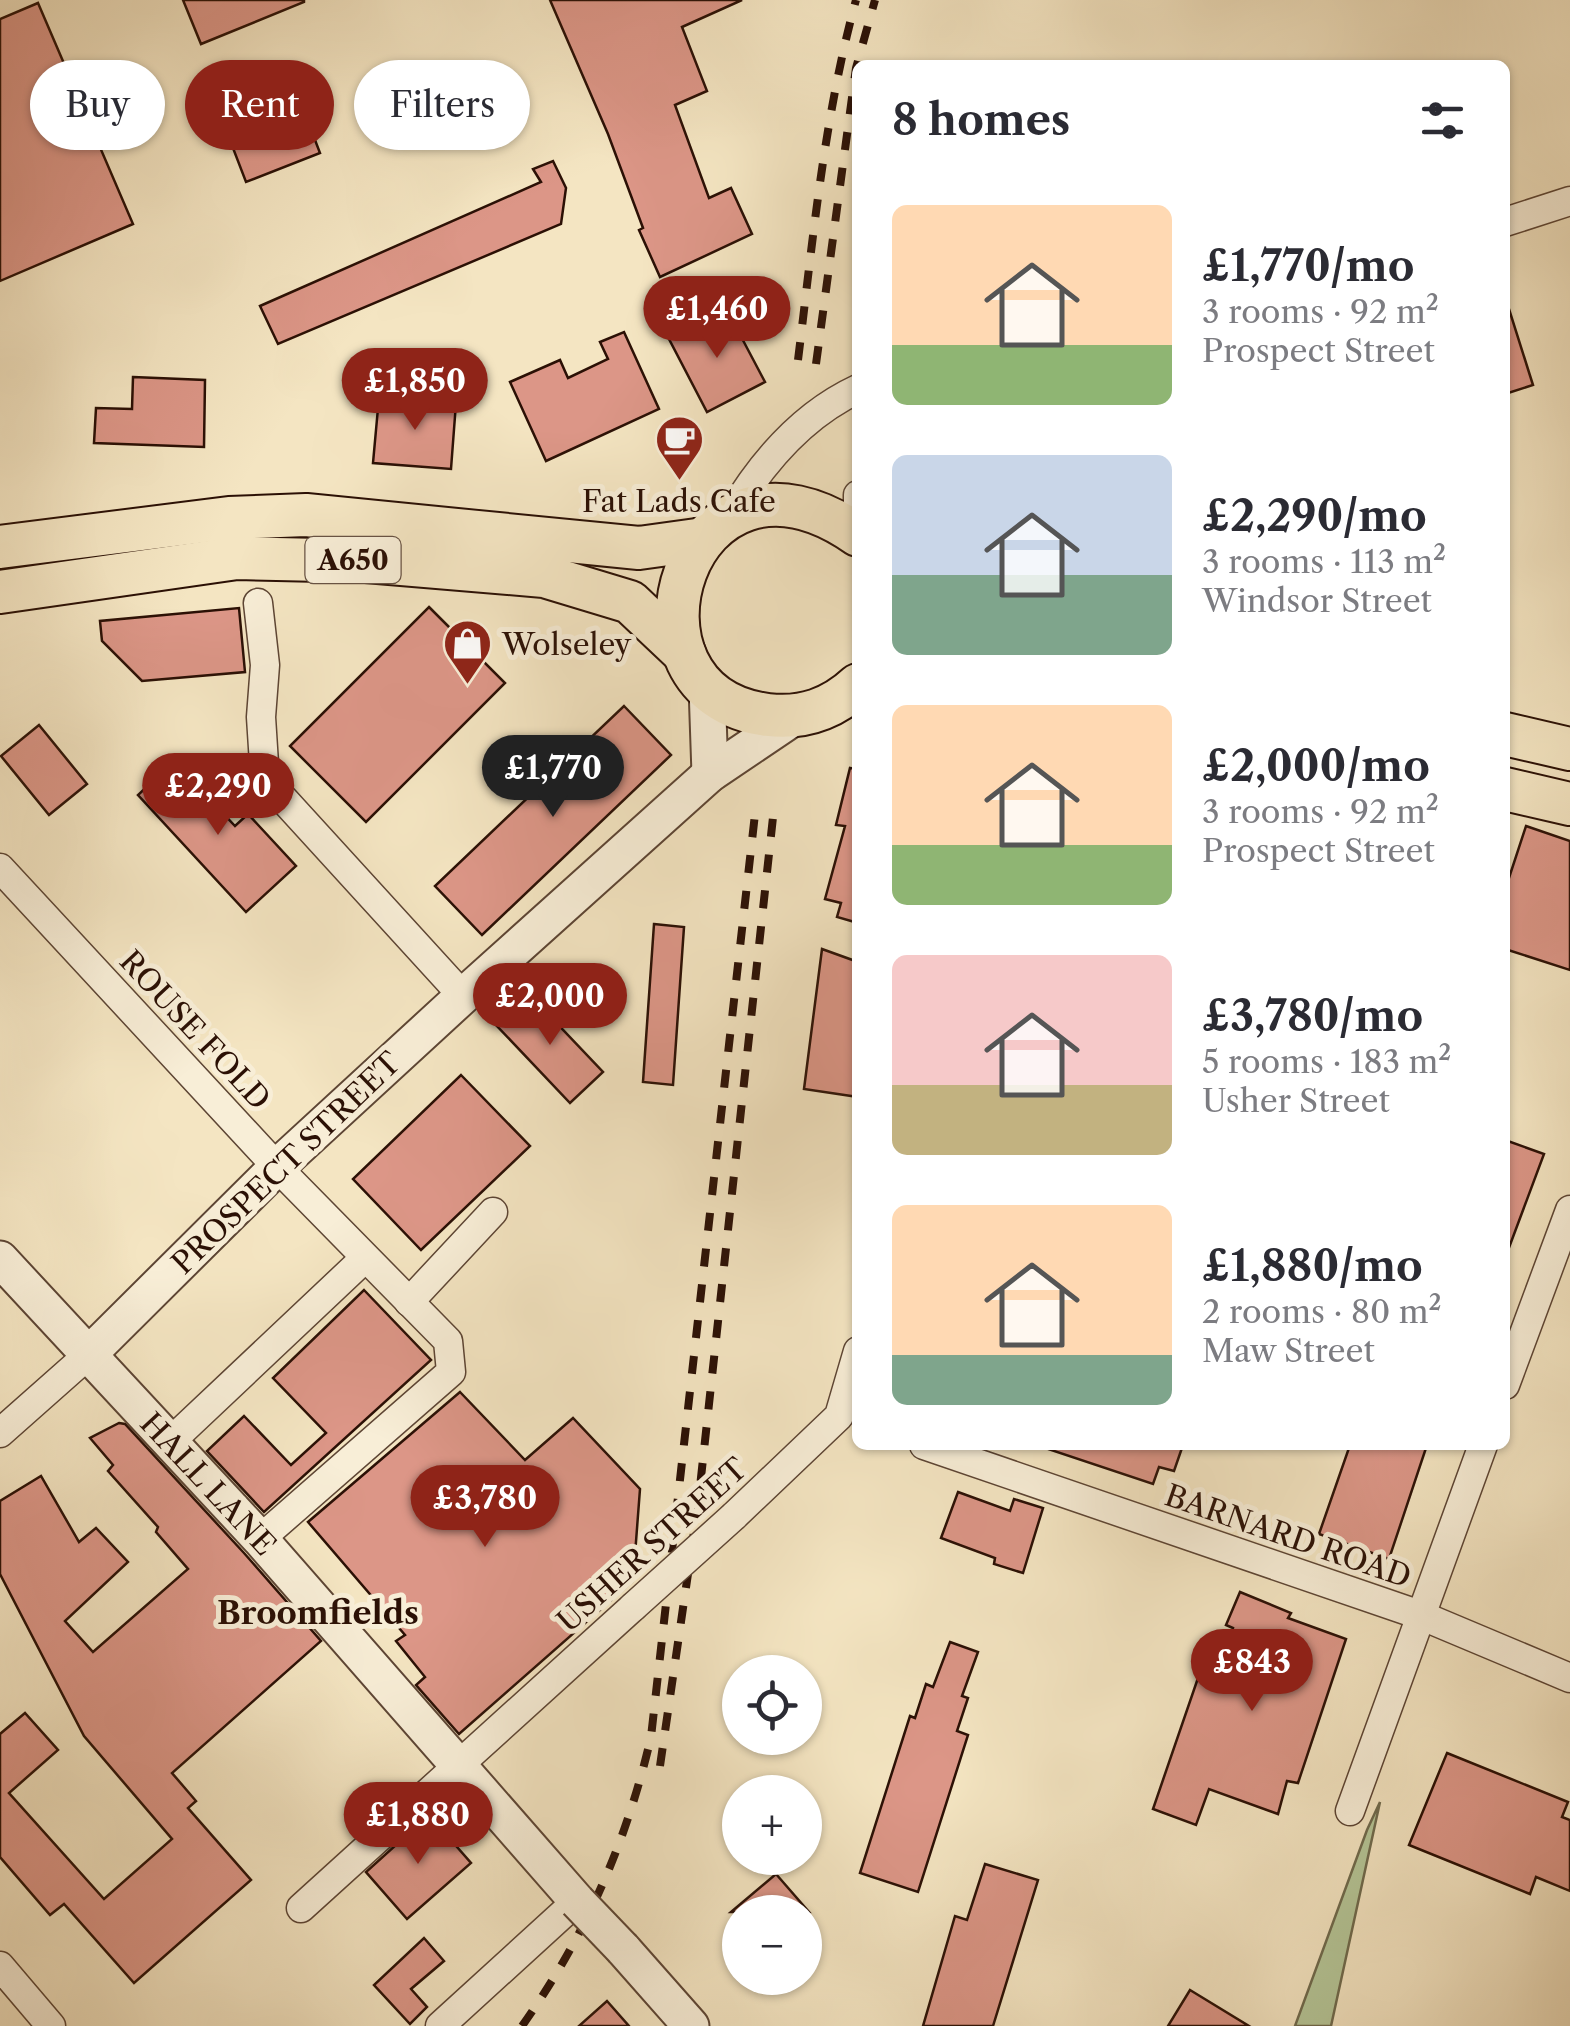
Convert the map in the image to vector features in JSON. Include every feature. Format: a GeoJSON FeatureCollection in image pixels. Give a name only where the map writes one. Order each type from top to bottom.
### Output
{"type":"FeatureCollection","features":[{"type":"Feature","properties":{"kind":"main road","name":"A650"},"geometry":{"type":"LineString","coordinates":[[0,546],[229,518],[306,515],[639,548],[717,528],[753,508],[786,504],[827,514],[852,531]]}},
{"type":"Feature","properties":{"kind":"main road"},"geometry":{"type":"LineString","coordinates":[[695,670],[676,628],[679,582],[717,528]]}},
{"type":"Feature","properties":{"kind":"main road","name":"A650"},"geometry":{"type":"LineString","coordinates":[[0,592],[237,558],[366,561],[544,576],[630,602],[695,670],[745,712],[793,718],[839,702],[852,690]]}},
{"type":"Feature","properties":{"kind":"main road"},"geometry":{"type":"LineString","coordinates":[[1510,735],[1570,749]]}},
{"type":"Feature","properties":{"kind":"main road"},"geometry":{"type":"LineString","coordinates":[[1510,791],[1570,804]]}},
{"type":"Feature","properties":{"kind":"street"},"geometry":{"type":"LineString","coordinates":[[1510,220],[1570,201]]}},
{"type":"Feature","properties":{"kind":"street"},"geometry":{"type":"LineString","coordinates":[[717,528],[771,454],[852,392]]}},
{"type":"Feature","properties":{"kind":"street"},"geometry":{"type":"LineString","coordinates":[[258,602],[265,665],[261,717],[265,779],[463,996]]}},
{"type":"Feature","properties":{"kind":"street"},"geometry":{"type":"LineString","coordinates":[[695,670],[710,774]]}},
{"type":"Feature","properties":{"kind":"street","name":"PROSPECT STREET"},"geometry":{"type":"LineString","coordinates":[[88,1355],[277,1167],[463,996],[710,774],[793,718]]}},
{"type":"Feature","properties":{"kind":"street","name":"ROUSE FOLD"},"geometry":{"type":"LineString","coordinates":[[0,868],[277,1167],[448,1341],[451,1372],[260,1539]]}},
{"type":"Feature","properties":{"kind":"street"},"geometry":{"type":"LineString","coordinates":[[1510,1372],[1570,1210]]}},
{"type":"Feature","properties":{"kind":"street"},"geometry":{"type":"LineString","coordinates":[[409,1302],[493,1212]]}},
{"type":"Feature","properties":{"kind":"street","name":"HALL LANE"},"geometry":{"type":"LineString","coordinates":[[0,1258],[260,1539],[691,2026]]}},
{"type":"Feature","properties":{"kind":"street"},"geometry":{"type":"LineString","coordinates":[[169,1443],[366,1258]]}},
{"type":"Feature","properties":{"kind":"street"},"geometry":{"type":"LineString","coordinates":[[0,1433],[88,1355]]}},
{"type":"Feature","properties":{"kind":"street","name":"USHER STREET"},"geometry":{"type":"LineString","coordinates":[[301,1908],[456,1764],[848,1419],[852,1392]]}},
{"type":"Feature","properties":{"kind":"street","name":"BARNARD ROAD"},"geometry":{"type":"LineString","coordinates":[[939,1450],[1420,1616],[1570,1678]]}},
{"type":"Feature","properties":{"kind":"street"},"geometry":{"type":"LineString","coordinates":[[1350,1811],[1481,1450]]}},
{"type":"Feature","properties":{"kind":"street"},"geometry":{"type":"LineString","coordinates":[[440,2026],[577,1901]]}},
{"type":"Feature","properties":{"kind":"street"},"geometry":{"type":"LineString","coordinates":[[0,1966],[52,2026]]}},
{"type":"Feature","properties":{"kind":"green space"},"geometry":{"type":"Polygon","coordinates":[[[1380,1802],[1331,2026],[1295,2026],[1367,1830],[1380,1802]]]}},
{"type":"Feature","properties":{"kind":"building"},"geometry":{"type":"Polygon","coordinates":[[[183,0],[304,0],[304,2],[201,44],[183,0]]]}},
{"type":"Feature","properties":{"kind":"building"},"geometry":{"type":"Polygon","coordinates":[[[550,0],[742,0],[682,27],[707,91],[675,105],[709,198],[731,188],[752,234],[660,277],[639,230],[643,228],[608,134],[550,0]]]}},
{"type":"Feature","properties":{"kind":"building"},"geometry":{"type":"Polygon","coordinates":[[[38,3],[63,60],[30,60],[30,150],[101,150],[133,224],[0,281],[0,19],[38,3]]]}},
{"type":"Feature","properties":{"kind":"building"},"geometry":{"type":"Polygon","coordinates":[[[234,150],[319,150],[320,153],[246,182],[234,150]]]}},
{"type":"Feature","properties":{"kind":"building"},"geometry":{"type":"Polygon","coordinates":[[[553,161],[566,188],[561,224],[278,344],[260,306],[541,182],[533,169],[553,161]]]}},
{"type":"Feature","properties":{"kind":"building"},"geometry":{"type":"Polygon","coordinates":[[[727,310],[765,382],[707,412],[669,339],[727,310]]]}},
{"type":"Feature","properties":{"kind":"building"},"geometry":{"type":"Polygon","coordinates":[[[1510,312],[1533,385],[1510,392],[1510,312]]]}},
{"type":"Feature","properties":{"kind":"building"},"geometry":{"type":"Polygon","coordinates":[[[624,332],[659,409],[546,461],[510,382],[560,360],[568,378],[608,359],[600,342],[624,332]]]}},
{"type":"Feature","properties":{"kind":"building"},"geometry":{"type":"Polygon","coordinates":[[[133,377],[205,380],[204,447],[94,443],[96,408],[132,409],[133,377]]]}},
{"type":"Feature","properties":{"kind":"building"},"geometry":{"type":"Polygon","coordinates":[[[379,397],[456,403],[451,469],[373,463],[379,397]]]}},
{"type":"Feature","properties":{"kind":"building"},"geometry":{"type":"Polygon","coordinates":[[[429,607],[505,683],[366,822],[290,746],[429,607]]]}},
{"type":"Feature","properties":{"kind":"building"},"geometry":{"type":"Polygon","coordinates":[[[239,608],[245,672],[142,681],[102,641],[100,621],[239,608]]]}},
{"type":"Feature","properties":{"kind":"building"},"geometry":{"type":"Polygon","coordinates":[[[624,706],[671,755],[482,935],[435,886],[624,706]]]}},
{"type":"Feature","properties":{"kind":"building"},"geometry":{"type":"Polygon","coordinates":[[[39,725],[87,784],[49,815],[1,756],[39,725]]]}},
{"type":"Feature","properties":{"kind":"building"},"geometry":{"type":"Polygon","coordinates":[[[174,761],[235,826],[248,814],[296,866],[246,912],[138,795],[174,761]]]}},
{"type":"Feature","properties":{"kind":"building"},"geometry":{"type":"Polygon","coordinates":[[[852,768],[852,921],[837,917],[841,903],[825,899],[845,826],[836,825],[852,768]]]}},
{"type":"Feature","properties":{"kind":"building"},"geometry":{"type":"Polygon","coordinates":[[[1526,826],[1570,841],[1570,970],[1510,951],[1510,875],[1526,826]]]}},
{"type":"Feature","properties":{"kind":"building"},"geometry":{"type":"Polygon","coordinates":[[[654,924],[684,927],[673,1085],[643,1082],[654,924]]]}},
{"type":"Feature","properties":{"kind":"building"},"geometry":{"type":"Polygon","coordinates":[[[822,949],[852,960],[852,1096],[804,1089],[822,949]]]}},
{"type":"Feature","properties":{"kind":"building"},"geometry":{"type":"Polygon","coordinates":[[[529,994],[603,1072],[570,1103],[496,1025],[529,994]]]}},
{"type":"Feature","properties":{"kind":"building"},"geometry":{"type":"Polygon","coordinates":[[[461,1075],[530,1146],[421,1250],[353,1179],[461,1075]]]}},
{"type":"Feature","properties":{"kind":"building"},"geometry":{"type":"Polygon","coordinates":[[[1510,1142],[1544,1154],[1510,1245],[1510,1142]]]}},
{"type":"Feature","properties":{"kind":"building"},"geometry":{"type":"Polygon","coordinates":[[[364,1290],[431,1360],[264,1512],[207,1451],[244,1416],[291,1465],[326,1433],[273,1378],[364,1290]]]}},
{"type":"Feature","properties":{"kind":"building"},"geometry":{"type":"Polygon","coordinates":[[[460,1392],[525,1460],[573,1418],[640,1489],[633,1581],[459,1734],[416,1685],[425,1677],[396,1641],[405,1635],[308,1522],[460,1392]]]}},
{"type":"Feature","properties":{"kind":"building"},"geometry":{"type":"Polygon","coordinates":[[[119,1423],[125,1424],[321,1641],[172,1773],[196,1801],[188,1808],[251,1880],[134,1983],[64,1904],[50,1915],[0,1857],[0,1734],[25,1713],[58,1750],[9,1793],[104,1899],[172,1839],[84,1736],[0,1574],[0,1501],[41,1476],[79,1542],[96,1528],[128,1562],[65,1621],[93,1652],[188,1569],[156,1532],[158,1527],[108,1471],[113,1465],[90,1438],[119,1423]]]}},
{"type":"Feature","properties":{"kind":"building"},"geometry":{"type":"Polygon","coordinates":[[[1051,1450],[1181,1450],[1174,1471],[1159,1467],[1153,1484],[1051,1450]]]}},
{"type":"Feature","properties":{"kind":"building"},"geometry":{"type":"Polygon","coordinates":[[[1348,1450],[1425,1450],[1389,1559],[1319,1534],[1348,1450]]]}},
{"type":"Feature","properties":{"kind":"building"},"geometry":{"type":"Polygon","coordinates":[[[958,1492],[1010,1511],[1014,1499],[1043,1508],[1023,1573],[994,1564],[995,1558],[941,1538],[958,1492]]]}},
{"type":"Feature","properties":{"kind":"building"},"geometry":{"type":"Polygon","coordinates":[[[1240,1592],[1291,1613],[1288,1618],[1346,1639],[1298,1783],[1287,1781],[1278,1814],[1209,1789],[1196,1825],[1153,1809],[1198,1678],[1218,1682],[1233,1628],[1226,1625],[1240,1592]]]}},
{"type":"Feature","properties":{"kind":"building"},"geometry":{"type":"Polygon","coordinates":[[[950,1642],[978,1652],[962,1696],[968,1698],[957,1731],[968,1735],[918,1892],[860,1873],[910,1716],[915,1718],[926,1684],[933,1687],[950,1642]]]}},
{"type":"Feature","properties":{"kind":"building"},"geometry":{"type":"Polygon","coordinates":[[[1447,1753],[1568,1802],[1562,1817],[1570,1820],[1570,1891],[1536,1877],[1530,1894],[1409,1845],[1447,1753]]]}},
{"type":"Feature","properties":{"kind":"building"},"geometry":{"type":"Polygon","coordinates":[[[429,1815],[471,1863],[407,1919],[366,1872],[429,1815]]]}},
{"type":"Feature","properties":{"kind":"building"},"geometry":{"type":"Polygon","coordinates":[[[985,1864],[1038,1880],[993,2026],[923,2026],[955,1916],[967,1920],[985,1864]]]}},
{"type":"Feature","properties":{"kind":"building"},"geometry":{"type":"Polygon","coordinates":[[[777,1875],[794,1895],[751,1895],[777,1875]]]}},
{"type":"Feature","properties":{"kind":"building"},"geometry":{"type":"Polygon","coordinates":[[[424,1938],[444,1961],[411,1989],[427,2007],[410,2024],[374,1985],[424,1938]]]}},
{"type":"Feature","properties":{"kind":"building"},"geometry":{"type":"Polygon","coordinates":[[[1190,1990],[1249,2026],[1168,2026],[1190,1990]]]}},
{"type":"Feature","properties":{"kind":"building"},"geometry":{"type":"Polygon","coordinates":[[[607,2001],[629,2026],[579,2026],[607,2001]]]}},
{"type":"Feature","properties":{"kind":"railway"},"geometry":{"type":"LineString","coordinates":[[798,360],[828,133],[856,0]]}},
{"type":"Feature","properties":{"kind":"railway"},"geometry":{"type":"LineString","coordinates":[[858,60],[875,0]]}},
{"type":"Feature","properties":{"kind":"railway"},"geometry":{"type":"LineString","coordinates":[[816,364],[852,98]]}},
{"type":"Feature","properties":{"kind":"railway"},"geometry":{"type":"LineString","coordinates":[[522,2026],[565,1958],[601,1888],[629,1815],[651,1737],[756,805]]}},
{"type":"Feature","properties":{"kind":"railway"},"geometry":{"type":"LineString","coordinates":[[660,1766],[698,1505],[774,808]]}},
{"type":"Feature","properties":{"kind":"place","name":"Fat Lads Cafe"},"geometry":{"type":"Point","coordinates":[679,482]}},
{"type":"Feature","properties":{"kind":"place","name":"Wolseley"},"geometry":{"type":"Point","coordinates":[467,686]}},
{"type":"Feature","properties":{"kind":"district","name":"Broomfields"},"geometry":{"type":"Point","coordinates":[318,1612]}}]}
